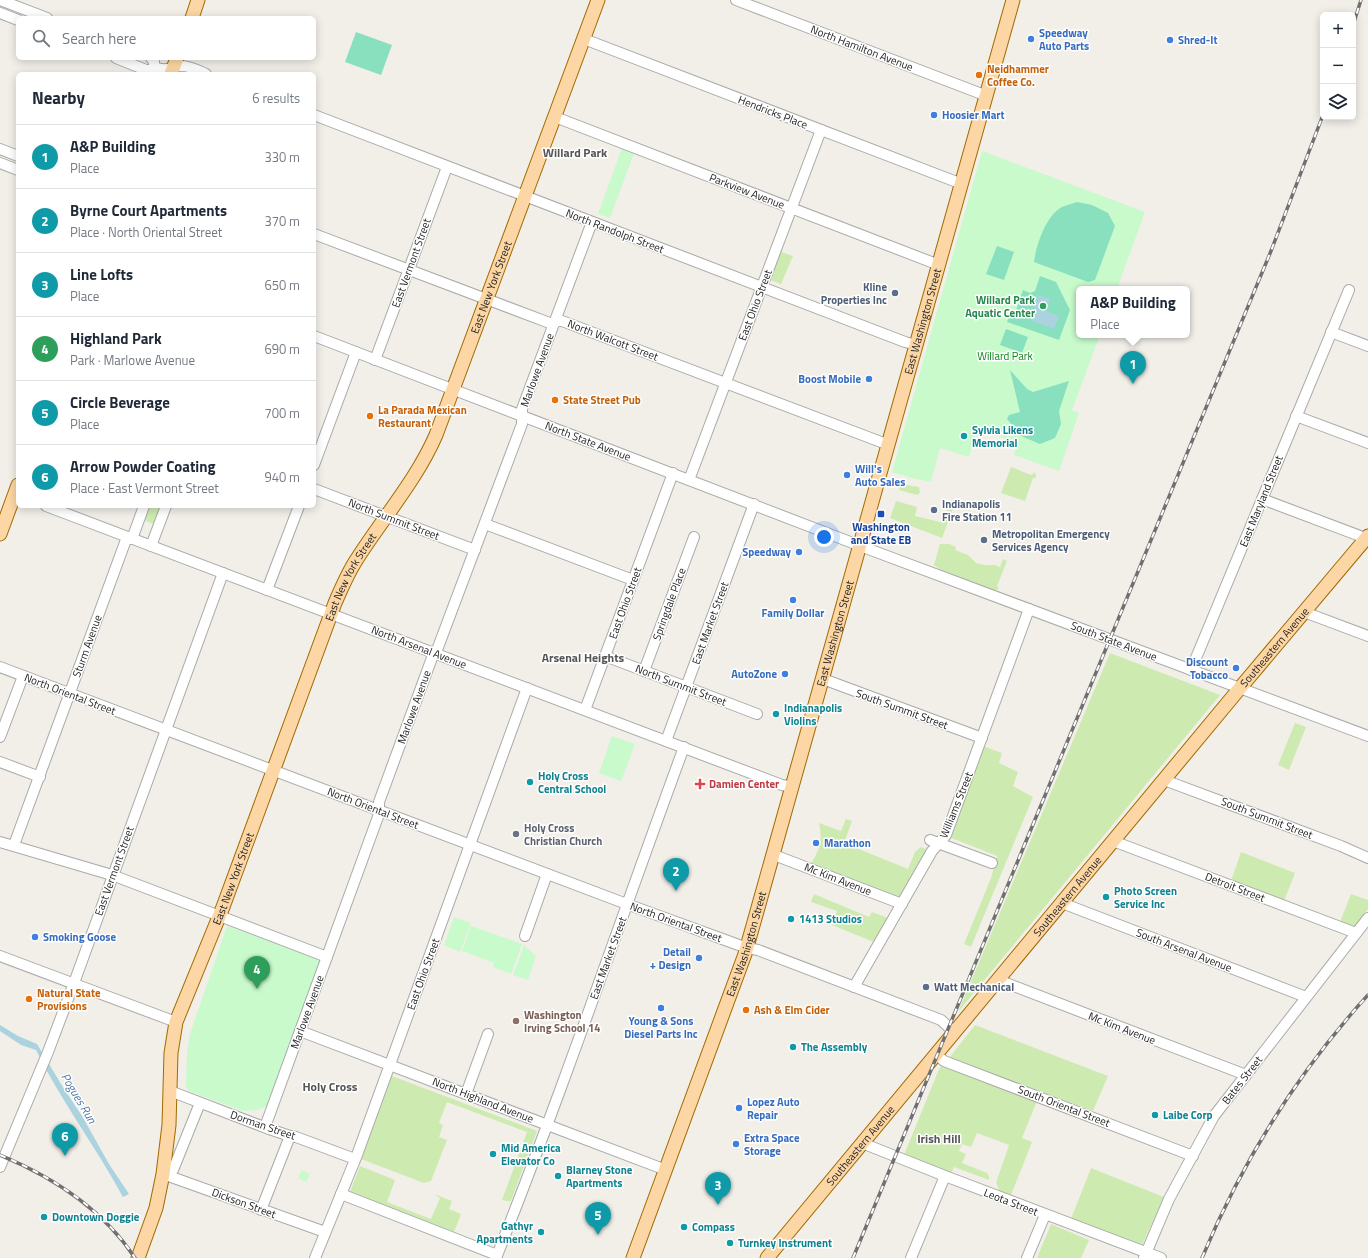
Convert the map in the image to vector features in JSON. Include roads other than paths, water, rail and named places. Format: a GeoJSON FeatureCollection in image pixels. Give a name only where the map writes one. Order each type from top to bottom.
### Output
{"type":"FeatureCollection","features":[{"type":"Feature","properties":{"kind":"main road"},"geometry":{"type":"LineString","coordinates":[[193,16],[198,0]]}},
{"type":"Feature","properties":{"kind":"main road","name":"East New York Street"},"geometry":{"type":"LineString","coordinates":[[138,1258],[156,1208],[163,1174],[169,1124],[171,1053],[176,1022],[219,916],[330,614],[351,569],[427,454],[436,435],[598,0]]}},
{"type":"Feature","properties":{"kind":"main road","name":"East Washington Street"},"geometry":{"type":"LineString","coordinates":[[633,1258],[747,948],[1014,0]]}},
{"type":"Feature","properties":{"kind":"main road"},"geometry":{"type":"LineString","coordinates":[[0,534],[16,494]]}},
{"type":"Feature","properties":{"kind":"main road","name":"Southeastern Avenue"},"geometry":{"type":"LineString","coordinates":[[767,1258],[1240,688],[1367,538]]}},
{"type":"Feature","properties":{"kind":"street"},"geometry":{"type":"LineString","coordinates":[[0,0],[42,16]]}},
{"type":"Feature","properties":{"kind":"street","name":"North Hamilton Avenue"},"geometry":{"type":"LineString","coordinates":[[736,0],[987,96]]}},
{"type":"Feature","properties":{"kind":"street"},"geometry":{"type":"LineString","coordinates":[[0,13],[16,19]]}},
{"type":"Feature","properties":{"kind":"street","name":"Hendricks Place"},"geometry":{"type":"LineString","coordinates":[[584,39],[962,184]]}},
{"type":"Feature","properties":{"kind":"street"},"geometry":{"type":"LineString","coordinates":[[121,60],[146,70],[151,70],[152,62],[166,70],[181,66],[201,72]]}},
{"type":"Feature","properties":{"kind":"street","name":"Parkview Avenue"},"geometry":{"type":"LineString","coordinates":[[555,117],[940,265]]}},
{"type":"Feature","properties":{"kind":"street","name":"North Randolph Street"},"geometry":{"type":"LineString","coordinates":[[316,118],[917,346]]}},
{"type":"Feature","properties":{"kind":"street","name":"East Ohio Street"},"geometry":{"type":"LineString","coordinates":[[689,480],[821,130]]}},
{"type":"Feature","properties":{"kind":"street"},"geometry":{"type":"LineString","coordinates":[[0,149],[16,155]]}},
{"type":"Feature","properties":{"kind":"street"},"geometry":{"type":"LineString","coordinates":[[0,163],[16,169]]}},
{"type":"Feature","properties":{"kind":"street","name":"East Vermont Street"},"geometry":{"type":"LineString","coordinates":[[375,360],[447,167]]}},
{"type":"Feature","properties":{"kind":"street","name":"Marlowe Avenue"},"geometry":{"type":"LineString","coordinates":[[265,1127],[379,810],[379,802],[433,655],[437,650],[522,424],[522,409],[592,222]]}},
{"type":"Feature","properties":{"kind":"street","name":"North Walcott Street"},"geometry":{"type":"LineString","coordinates":[[316,235],[549,323],[562,321],[889,445]]}},
{"type":"Feature","properties":{"kind":"street","name":"East Maryland Street"},"geometry":{"type":"LineString","coordinates":[[1191,670],[1349,290]]}},
{"type":"Feature","properties":{"kind":"street"},"geometry":{"type":"LineString","coordinates":[[1331,332],[1368,346]]}},
{"type":"Feature","properties":{"kind":"street","name":"North State Avenue"},"geometry":{"type":"LineString","coordinates":[[316,337],[861,545]]}},
{"type":"Feature","properties":{"kind":"street"},"geometry":{"type":"LineString","coordinates":[[316,460],[356,352]]}},
{"type":"Feature","properties":{"kind":"street"},"geometry":{"type":"LineString","coordinates":[[1296,416],[1368,443]]}},
{"type":"Feature","properties":{"kind":"street","name":"East Ohio Street"},"geometry":{"type":"LineString","coordinates":[[585,710],[673,473]]}},
{"type":"Feature","properties":{"kind":"street","name":"North Summit Street"},"geometry":{"type":"LineString","coordinates":[[316,490],[475,550]]}},
{"type":"Feature","properties":{"kind":"street"},"geometry":{"type":"LineString","coordinates":[[1262,499],[1367,538]]}},
{"type":"Feature","properties":{"kind":"street","name":"East Market Street"},"geometry":{"type":"LineString","coordinates":[[666,741],[754,504]]}},
{"type":"Feature","properties":{"kind":"street","name":"North Arsenal Avenue"},"geometry":{"type":"LineString","coordinates":[[51,508],[666,741],[793,787]]}},
{"type":"Feature","properties":{"kind":"street","name":"Sturm Avenue"},"geometry":{"type":"LineString","coordinates":[[14,845],[70,694],[130,538],[143,508]]}},
{"type":"Feature","properties":{"kind":"street"},"geometry":{"type":"LineString","coordinates":[[151,546],[165,508]]}},
{"type":"Feature","properties":{"kind":"street"},"geometry":{"type":"LineString","coordinates":[[267,590],[297,508]]}},
{"type":"Feature","properties":{"kind":"street"},"geometry":{"type":"LineString","coordinates":[[485,524],[633,580]]}},
{"type":"Feature","properties":{"kind":"street","name":"Springdale Place"},"geometry":{"type":"LineString","coordinates":[[644,671],[694,537]]}},
{"type":"Feature","properties":{"kind":"street","name":"South State Avenue"},"geometry":{"type":"LineString","coordinates":[[861,545],[1368,736]]}},
{"type":"Feature","properties":{"kind":"street","name":"East Vermont Street"},"geometry":{"type":"LineString","coordinates":[[0,1167],[42,1067],[74,983],[223,573]]}},
{"type":"Feature","properties":{"kind":"street","name":"Williams Street"},"geometry":{"type":"LineString","coordinates":[[854,986],[934,848],[935,841],[946,835],[1029,609]]}},
{"type":"Feature","properties":{"kind":"street"},"geometry":{"type":"LineString","coordinates":[[1304,612],[1368,636]]}},
{"type":"Feature","properties":{"kind":"street","name":"North Summit Street"},"geometry":{"type":"LineString","coordinates":[[605,656],[757,714]]}},
{"type":"Feature","properties":{"kind":"street","name":"North Oriental Street"},"geometry":{"type":"LineString","coordinates":[[0,667],[747,948]]}},
{"type":"Feature","properties":{"kind":"street"},"geometry":{"type":"LineString","coordinates":[[0,736],[23,676]]}},
{"type":"Feature","properties":{"kind":"street","name":"South Summit Street"},"geometry":{"type":"LineString","coordinates":[[823,679],[982,738]]}},
{"type":"Feature","properties":{"kind":"street","name":"East Ohio Street"},"geometry":{"type":"LineString","coordinates":[[315,1258],[355,1159],[390,1065],[527,688]]}},
{"type":"Feature","properties":{"kind":"street","name":"East Market Street"},"geometry":{"type":"LineString","coordinates":[[496,1256],[547,1124],[684,747]]}},
{"type":"Feature","properties":{"kind":"street"},"geometry":{"type":"LineString","coordinates":[[0,762],[40,777]]}},
{"type":"Feature","properties":{"kind":"street","name":"South Summit Street"},"geometry":{"type":"LineString","coordinates":[[1164,780],[1341,846],[1347,850],[1368,858]]}},
{"type":"Feature","properties":{"kind":"street"},"geometry":{"type":"LineString","coordinates":[[935,841],[992,863]]}},
{"type":"Feature","properties":{"kind":"street","name":"Detroit Street"},"geometry":{"type":"LineString","coordinates":[[1113,841],[1356,933]]}},
{"type":"Feature","properties":{"kind":"street"},"geometry":{"type":"LineString","coordinates":[[0,842],[112,875],[327,957]]}},
{"type":"Feature","properties":{"kind":"street","name":"Mc Kim Avenue"},"geometry":{"type":"LineString","coordinates":[[774,855],[902,904]]}},
{"type":"Feature","properties":{"kind":"street"},"geometry":{"type":"LineString","coordinates":[[524,936],[547,874]]}},
{"type":"Feature","properties":{"kind":"street","name":"South Arsenal Avenue"},"geometry":{"type":"LineString","coordinates":[[1062,903],[1306,997]]}},
{"type":"Feature","properties":{"kind":"street","name":"Bates Street"},"geometry":{"type":"LineString","coordinates":[[1145,1255],[1166,1206],[1214,1116],[1368,918]]}},
{"type":"Feature","properties":{"kind":"street"},"geometry":{"type":"LineString","coordinates":[[747,948],[758,950],[941,1020],[954,1032]]}},
{"type":"Feature","properties":{"kind":"street"},"geometry":{"type":"LineString","coordinates":[[0,956],[176,1022]]}},
{"type":"Feature","properties":{"kind":"street","name":"Mc Kim Avenue"},"geometry":{"type":"LineString","coordinates":[[998,980],[1246,1075]]}},
{"type":"Feature","properties":{"kind":"street","name":"North Highland Avenue"},"geometry":{"type":"LineString","coordinates":[[300,1031],[666,1170]]}},
{"type":"Feature","properties":{"kind":"street"},"geometry":{"type":"LineString","coordinates":[[466,1094],[488,1034]]}},
{"type":"Feature","properties":{"kind":"street","name":"South Oriental Street"},"geometry":{"type":"LineString","coordinates":[[936,1054],[944,1061],[1193,1156]]}},
{"type":"Feature","properties":{"kind":"street","name":"Dorman Street"},"geometry":{"type":"LineString","coordinates":[[170,1091],[355,1159]]}},
{"type":"Feature","properties":{"kind":"street"},"geometry":{"type":"LineString","coordinates":[[163,1174],[173,1170],[200,1103]]}},
{"type":"Feature","properties":{"kind":"street"},"geometry":{"type":"LineString","coordinates":[[261,1210],[290,1136]]}},
{"type":"Feature","properties":{"kind":"street","name":"Leota Street"},"geometry":{"type":"LineString","coordinates":[[862,1143],[1045,1214],[1145,1255],[1161,1258]]}},
{"type":"Feature","properties":{"kind":"street","name":"Dickson Street"},"geometry":{"type":"LineString","coordinates":[[163,1174],[325,1232]]}},
{"type":"Feature","properties":{"kind":"street"},"geometry":{"type":"LineString","coordinates":[[911,1258],[945,1176]]}},
{"type":"Feature","properties":{"kind":"street"},"geometry":{"type":"LineString","coordinates":[[341,1194],[496,1256]]}},
{"type":"Feature","properties":{"kind":"street"},"geometry":{"type":"LineString","coordinates":[[1027,1258],[1045,1214]]}},
{"type":"Feature","properties":{"kind":"water"},"geometry":{"type":"Polygon","coordinates":[[[1038,295],[1050,299],[1046,311],[1059,316],[1054,329],[1030,320],[1038,295]]]}},
{"type":"Feature","properties":{"kind":"water"},"geometry":{"type":"Polygon","coordinates":[[[0,1025],[18,1036],[37,1044],[82,1116],[109,1164],[129,1194],[123,1197],[113,1178],[56,1087],[36,1050],[21,1045],[0,1031],[0,1025]]]}},
{"type":"Feature","properties":{"kind":"railway"},"geometry":{"type":"LineString","coordinates":[[1356,16],[1361,0]]}},
{"type":"Feature","properties":{"kind":"railway"},"geometry":{"type":"LineString","coordinates":[[853,1258],[1271,251],[1321,120]]}},
{"type":"Feature","properties":{"kind":"railway"},"geometry":{"type":"LineString","coordinates":[[1202,1258],[1235,1187],[1274,1119],[1318,1055],[1342,1024],[1368,995]]}},
{"type":"Feature","properties":{"kind":"railway"},"geometry":{"type":"LineString","coordinates":[[0,1155],[39,1173],[75,1196],[108,1224],[135,1258]]}},
{"type":"Feature","properties":{"kind":"place","name":"Speedway Auto Parts"},"geometry":{"type":"Point","coordinates":[1031,39]}},
{"type":"Feature","properties":{"kind":"place","name":"Shred-It"},"geometry":{"type":"Point","coordinates":[1170,40]}},
{"type":"Feature","properties":{"kind":"place","name":"Neidhammer Coffee Co."},"geometry":{"type":"Point","coordinates":[979,75]}},
{"type":"Feature","properties":{"kind":"place","name":"Hoosier Mart"},"geometry":{"type":"Point","coordinates":[934,115]}},
{"type":"Feature","properties":{"kind":"place","name":"Kline Properties Inc"},"geometry":{"type":"Point","coordinates":[895,293]}},
{"type":"Feature","properties":{"kind":"place","name":"Willard Park Aquatic Center"},"geometry":{"type":"Point","coordinates":[1043,306]}},
{"type":"Feature","properties":{"kind":"place","name":"Boost Mobile"},"geometry":{"type":"Point","coordinates":[869,379]}},
{"type":"Feature","properties":{"kind":"place","name":"A&P Building"},"geometry":{"type":"Point","coordinates":[1133,384]}},
{"type":"Feature","properties":{"kind":"place","name":"State Street Pub"},"geometry":{"type":"Point","coordinates":[555,400]}},
{"type":"Feature","properties":{"kind":"place","name":"La Parada Mexican Restaurant"},"geometry":{"type":"Point","coordinates":[370,416]}},
{"type":"Feature","properties":{"kind":"place","name":"Sylvia Likens Memorial"},"geometry":{"type":"Point","coordinates":[964,436]}},
{"type":"Feature","properties":{"kind":"place","name":"Will's Auto Sales"},"geometry":{"type":"Point","coordinates":[847,475]}},
{"type":"Feature","properties":{"kind":"place","name":"Indianapolis Fire Station 11"},"geometry":{"type":"Point","coordinates":[934,510]}},
{"type":"Feature","properties":{"kind":"place","name":"Washington and State EB"},"geometry":{"type":"Point","coordinates":[881,514]}},
{"type":"Feature","properties":{"kind":"place","name":"Metropolitan Emergency Services Agency"},"geometry":{"type":"Point","coordinates":[984,540]}},
{"type":"Feature","properties":{"kind":"place","name":"Speedway"},"geometry":{"type":"Point","coordinates":[799,552]}},
{"type":"Feature","properties":{"kind":"place","name":"Family Dollar"},"geometry":{"type":"Point","coordinates":[793,600]}},
{"type":"Feature","properties":{"kind":"place","name":"Discount Tobacco"},"geometry":{"type":"Point","coordinates":[1236,668]}},
{"type":"Feature","properties":{"kind":"place","name":"AutoZone"},"geometry":{"type":"Point","coordinates":[785,674]}},
{"type":"Feature","properties":{"kind":"place","name":"Indianapolis Violins"},"geometry":{"type":"Point","coordinates":[776,714]}},
{"type":"Feature","properties":{"kind":"place","name":"Holy Cross Central School"},"geometry":{"type":"Point","coordinates":[530,782]}},
{"type":"Feature","properties":{"kind":"place","name":"Damien Center"},"geometry":{"type":"Point","coordinates":[700,784]}},
{"type":"Feature","properties":{"kind":"place","name":"Holy Cross Christian Church"},"geometry":{"type":"Point","coordinates":[516,834]}},
{"type":"Feature","properties":{"kind":"place","name":"Marathon"},"geometry":{"type":"Point","coordinates":[816,843]}},
{"type":"Feature","properties":{"kind":"place","name":"Byrne Court Apartments"},"geometry":{"type":"Point","coordinates":[676,891]}},
{"type":"Feature","properties":{"kind":"place","name":"Photo Screen Service Inc"},"geometry":{"type":"Point","coordinates":[1106,897]}},
{"type":"Feature","properties":{"kind":"place","name":"1413 Studios"},"geometry":{"type":"Point","coordinates":[791,919]}},
{"type":"Feature","properties":{"kind":"place","name":"Smoking Goose"},"geometry":{"type":"Point","coordinates":[35,937]}},
{"type":"Feature","properties":{"kind":"place","name":"Detail + Design"},"geometry":{"type":"Point","coordinates":[699,958]}},
{"type":"Feature","properties":{"kind":"place","name":"Watt Mechanical"},"geometry":{"type":"Point","coordinates":[926,987]}},
{"type":"Feature","properties":{"kind":"place","name":"Highland Park"},"geometry":{"type":"Point","coordinates":[257,989]}},
{"type":"Feature","properties":{"kind":"place","name":"Natural State Provisions"},"geometry":{"type":"Point","coordinates":[29,999]}},
{"type":"Feature","properties":{"kind":"place","name":"Young & Sons Diesel Parts Inc"},"geometry":{"type":"Point","coordinates":[661,1008]}},
{"type":"Feature","properties":{"kind":"place","name":"Ash & Elm Cider"},"geometry":{"type":"Point","coordinates":[746,1010]}},
{"type":"Feature","properties":{"kind":"place","name":"Washington Irving School 14"},"geometry":{"type":"Point","coordinates":[516,1021]}},
{"type":"Feature","properties":{"kind":"place","name":"The Assembly"},"geometry":{"type":"Point","coordinates":[793,1047]}},
{"type":"Feature","properties":{"kind":"place","name":"Lopez Auto Repair"},"geometry":{"type":"Point","coordinates":[739,1108]}},
{"type":"Feature","properties":{"kind":"place","name":"Laibe Corp"},"geometry":{"type":"Point","coordinates":[1155,1115]}},
{"type":"Feature","properties":{"kind":"place","name":"Extra Space Storage"},"geometry":{"type":"Point","coordinates":[736,1144]}},
{"type":"Feature","properties":{"kind":"place","name":"Mid America Elevator Co"},"geometry":{"type":"Point","coordinates":[493,1154]}},
{"type":"Feature","properties":{"kind":"place","name":"Arrow Powder Coating"},"geometry":{"type":"Point","coordinates":[65,1156]}},
{"type":"Feature","properties":{"kind":"place","name":"Blarney Stone Apartments"},"geometry":{"type":"Point","coordinates":[558,1176]}},
{"type":"Feature","properties":{"kind":"place","name":"Line Lofts"},"geometry":{"type":"Point","coordinates":[718,1205]}},
{"type":"Feature","properties":{"kind":"place","name":"Downtown Doggie"},"geometry":{"type":"Point","coordinates":[44,1217]}},
{"type":"Feature","properties":{"kind":"place","name":"Compass"},"geometry":{"type":"Point","coordinates":[684,1227]}},
{"type":"Feature","properties":{"kind":"place","name":"Gathyr Apartments"},"geometry":{"type":"Point","coordinates":[541,1232]}},
{"type":"Feature","properties":{"kind":"place","name":"Circle Beverage"},"geometry":{"type":"Point","coordinates":[598,1235]}},
{"type":"Feature","properties":{"kind":"place","name":"Turnkey Instrument"},"geometry":{"type":"Point","coordinates":[730,1243]}},
{"type":"Feature","properties":{"kind":"district","name":"Willard Park"},"geometry":{"type":"Point","coordinates":[575,152]}},
{"type":"Feature","properties":{"kind":"district","name":"Arsenal Heights"},"geometry":{"type":"Point","coordinates":[583,657]}},
{"type":"Feature","properties":{"kind":"district","name":"Holy Cross"},"geometry":{"type":"Point","coordinates":[330,1086]}},
{"type":"Feature","properties":{"kind":"district","name":"Irish Hill"},"geometry":{"type":"Point","coordinates":[939,1138]}},
{"type":"Feature","properties":{"kind":"water label","name":"Pogues Run"},"geometry":{"type":"Point","coordinates":[79,1098]}}]}
